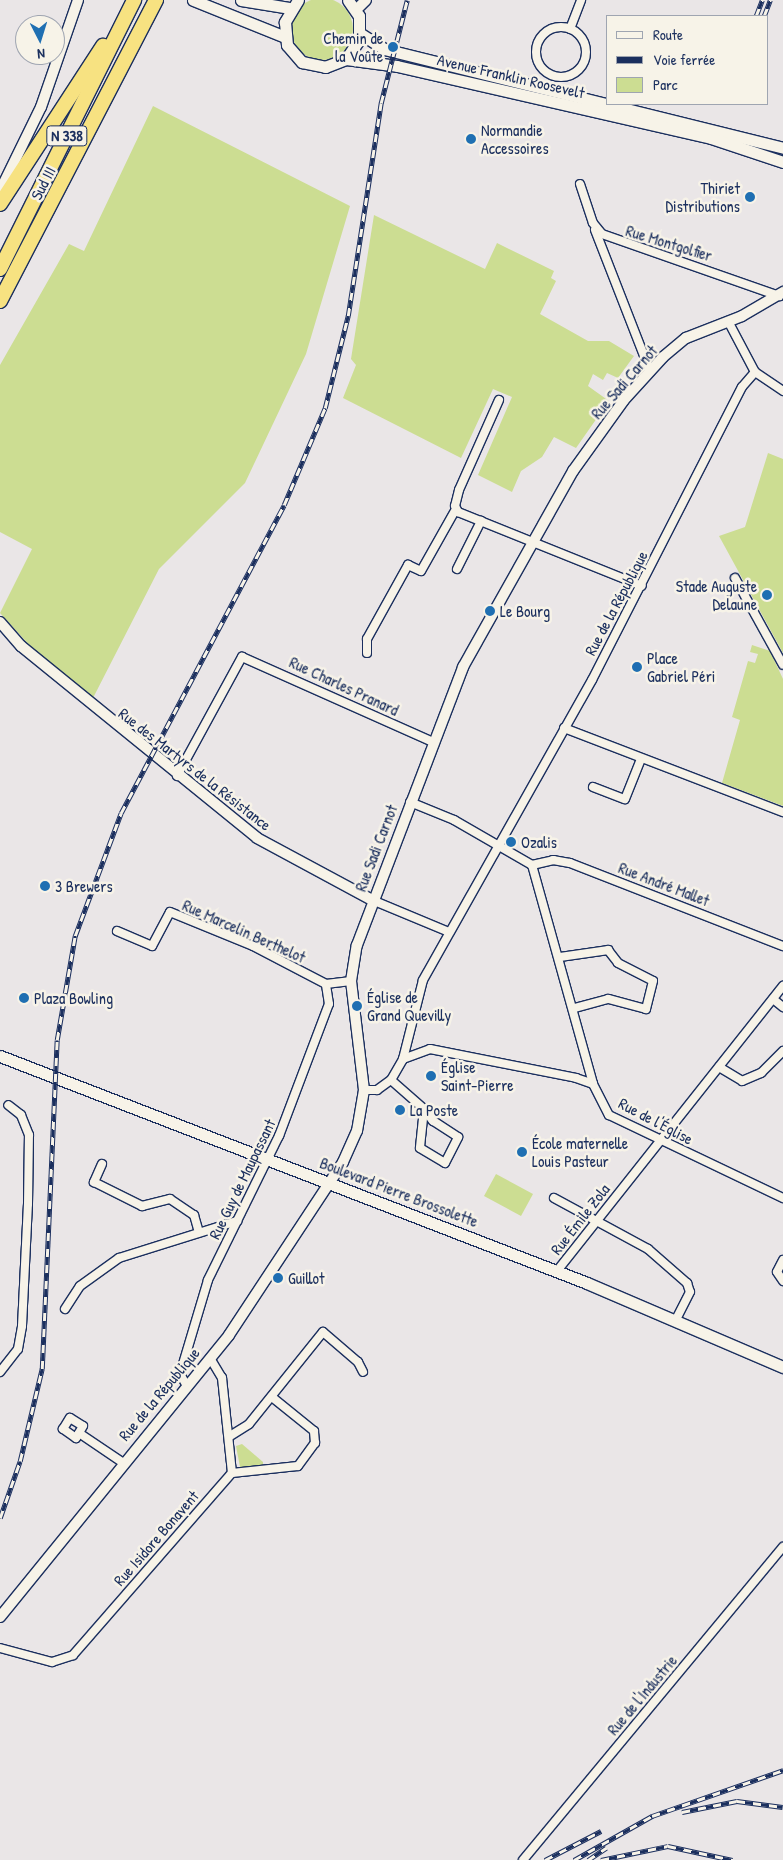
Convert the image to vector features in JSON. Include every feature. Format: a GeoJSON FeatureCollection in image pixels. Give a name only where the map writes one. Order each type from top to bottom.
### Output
{"type":"FeatureCollection","features":[{"type":"Feature","properties":{"kind":"highway"},"geometry":{"type":"LineString","coordinates":[[0,204],[132,4]]}},
{"type":"Feature","properties":{"kind":"highway","name":"Sud III"},"geometry":{"type":"LineString","coordinates":[[0,269],[132,4]]}},
{"type":"Feature","properties":{"kind":"highway","name":"Sud III"},"geometry":{"type":"LineString","coordinates":[[0,301],[153,6]]}},
{"type":"Feature","properties":{"kind":"main road"},"geometry":{"type":"LineString","coordinates":[[193,0],[285,37],[296,57],[309,65],[325,67],[346,59],[361,34],[356,10],[348,0]]}},
{"type":"Feature","properties":{"kind":"main road"},"geometry":{"type":"LineString","coordinates":[[241,0],[294,4],[285,37]]}},
{"type":"Feature","properties":{"kind":"main road","name":"Avenue Franklin Roosevelt"},"geometry":{"type":"LineString","coordinates":[[361,34],[384,49],[606,104]]}},
{"type":"Feature","properties":{"kind":"main road","name":"Avenue Franklin Roosevelt"},"geometry":{"type":"LineString","coordinates":[[346,59],[397,66],[711,138],[783,162]]}},
{"type":"Feature","properties":{"kind":"main road","name":"Avenue Franklin Roosevelt"},"geometry":{"type":"LineString","coordinates":[[610,105],[783,148]]}},
{"type":"Feature","properties":{"kind":"main road","name":"Boulevard Pierre Brossolette"},"geometry":{"type":"LineString","coordinates":[[0,1056],[557,1271],[783,1367]]}},
{"type":"Feature","properties":{"kind":"street"},"geometry":{"type":"LineString","coordinates":[[0,191],[41,107],[78,0]]}},
{"type":"Feature","properties":{"kind":"street"},"geometry":{"type":"LineString","coordinates":[[356,10],[366,0]]}},
{"type":"Feature","properties":{"kind":"street"},"geometry":{"type":"LineString","coordinates":[[570,29],[581,0]]}},
{"type":"Feature","properties":{"kind":"street"},"geometry":{"type":"LineString","coordinates":[[554,29],[570,29],[582,40],[586,56],[578,70],[555,77],[542,68],[537,45],[554,29]]}},
{"type":"Feature","properties":{"kind":"street"},"geometry":{"type":"LineString","coordinates":[[580,184],[593,223],[650,370]]}},
{"type":"Feature","properties":{"kind":"street","name":"Rue Montgolfier"},"geometry":{"type":"LineString","coordinates":[[593,223],[614,240],[781,294]]}},
{"type":"Feature","properties":{"kind":"street","name":"Rue Sadi Carnot"},"geometry":{"type":"LineString","coordinates":[[332,1184],[357,1131],[364,1090],[351,981],[372,900],[463,667],[573,471],[650,370],[686,338],[728,322],[781,294]]}},
{"type":"Feature","properties":{"kind":"street"},"geometry":{"type":"LineString","coordinates":[[728,322],[755,372],[783,391]]}},
{"type":"Feature","properties":{"kind":"street","name":"Rue de la République"},"geometry":{"type":"LineString","coordinates":[[403,1059],[424,980],[642,586],[742,387],[755,372]]}},
{"type":"Feature","properties":{"kind":"street"},"geometry":{"type":"LineString","coordinates":[[367,653],[368,639],[408,566],[421,571],[456,509],[460,490],[499,400]]}},
{"type":"Feature","properties":{"kind":"street"},"geometry":{"type":"LineString","coordinates":[[456,509],[481,521],[642,586]]}},
{"type":"Feature","properties":{"kind":"street"},"geometry":{"type":"LineString","coordinates":[[457,570],[481,521]]}},
{"type":"Feature","properties":{"kind":"street"},"geometry":{"type":"LineString","coordinates":[[735,578],[783,665]]}},
{"type":"Feature","properties":{"kind":"street","name":"Rue des Martyrs de la Résistance"},"geometry":{"type":"LineString","coordinates":[[0,622],[21,646],[177,776],[257,838],[372,900],[449,932]]}},
{"type":"Feature","properties":{"kind":"street","name":"Rue Charles Pranard"},"geometry":{"type":"LineString","coordinates":[[177,776],[242,657],[433,742]]}},
{"type":"Feature","properties":{"kind":"street"},"geometry":{"type":"LineString","coordinates":[[564,728],[783,812]]}},
{"type":"Feature","properties":{"kind":"street"},"geometry":{"type":"LineString","coordinates":[[593,787],[625,799],[641,759]]}},
{"type":"Feature","properties":{"kind":"street"},"geometry":{"type":"LineString","coordinates":[[410,802],[499,846],[532,865]]}},
{"type":"Feature","properties":{"kind":"street","name":"Rue André Mallet"},"geometry":{"type":"LineString","coordinates":[[532,865],[553,860],[570,863],[783,946]]}},
{"type":"Feature","properties":{"kind":"street","name":"Rue de l'Église"},"geometry":{"type":"LineString","coordinates":[[532,865],[575,1008],[593,1084],[610,1115],[783,1198]]}},
{"type":"Feature","properties":{"kind":"street","name":"Rue Marcelin Berthelot"},"geometry":{"type":"LineString","coordinates":[[117,931],[152,946],[170,912],[253,946],[326,984]]}},
{"type":"Feature","properties":{"kind":"street"},"geometry":{"type":"LineString","coordinates":[[560,957],[608,950],[617,961],[653,981],[646,1008],[608,999],[575,1008]]}},
{"type":"Feature","properties":{"kind":"street"},"geometry":{"type":"LineString","coordinates":[[326,984],[351,981]]}},
{"type":"Feature","properties":{"kind":"street","name":"Rue Guy de Maupassant"},"geometry":{"type":"LineString","coordinates":[[187,1386],[180,1374],[208,1280],[269,1160],[329,1004],[326,984]]}},
{"type":"Feature","properties":{"kind":"street","name":"Rue Émile Zola"},"geometry":{"type":"LineString","coordinates":[[557,1271],[595,1220],[783,986]]}},
{"type":"Feature","properties":{"kind":"street"},"geometry":{"type":"LineString","coordinates":[[773,999],[783,1007]]}},
{"type":"Feature","properties":{"kind":"street"},"geometry":{"type":"LineString","coordinates":[[364,1090],[376,1090],[391,1080],[403,1059],[430,1049],[593,1084]]}},
{"type":"Feature","properties":{"kind":"street"},"geometry":{"type":"LineString","coordinates":[[718,1067],[742,1082],[761,1073],[783,1051]]}},
{"type":"Feature","properties":{"kind":"street"},"geometry":{"type":"LineString","coordinates":[[391,1080],[424,1108],[433,1121],[458,1137],[445,1163],[420,1148],[424,1108]]}},
{"type":"Feature","properties":{"kind":"street"},"geometry":{"type":"LineString","coordinates":[[0,1372],[18,1349],[22,1326],[28,1204],[30,1135],[21,1115],[8,1105]]}},
{"type":"Feature","properties":{"kind":"street"},"geometry":{"type":"LineString","coordinates":[[102,1164],[94,1182],[142,1206],[170,1198],[194,1215],[199,1232]]}},
{"type":"Feature","properties":{"kind":"street","name":"Rue de la République"},"geometry":{"type":"LineString","coordinates":[[0,1618],[122,1462],[210,1358],[332,1184]]}},
{"type":"Feature","properties":{"kind":"street"},"geometry":{"type":"LineString","coordinates":[[554,1198],[648,1249],[687,1283],[690,1292],[675,1321]]}},
{"type":"Feature","properties":{"kind":"street"},"geometry":{"type":"LineString","coordinates":[[65,1309],[80,1286],[119,1258],[237,1221]]}},
{"type":"Feature","properties":{"kind":"street"},"geometry":{"type":"LineString","coordinates":[[783,1260],[777,1272],[783,1281]]}},
{"type":"Feature","properties":{"kind":"street"},"geometry":{"type":"LineString","coordinates":[[230,1436],[249,1424],[323,1332],[358,1362],[363,1372]]}},
{"type":"Feature","properties":{"kind":"street"},"geometry":{"type":"LineString","coordinates":[[210,1358],[222,1378],[230,1436],[232,1473],[298,1466],[315,1443],[314,1431],[272,1397]]}},
{"type":"Feature","properties":{"kind":"street"},"geometry":{"type":"LineString","coordinates":[[79,1433],[122,1462]]}},
{"type":"Feature","properties":{"kind":"street","name":"Rue Isidore Bonavent"},"geometry":{"type":"LineString","coordinates":[[0,1648],[52,1662],[73,1655],[232,1473]]}},
{"type":"Feature","properties":{"kind":"street","name":"Rue de l'Industrie"},"geometry":{"type":"LineString","coordinates":[[523,1860],[783,1547]]}},
{"type":"Feature","properties":{"kind":"green space"},"geometry":{"type":"Polygon","coordinates":[[[310,0],[334,0],[348,12],[352,23],[351,41],[344,51],[334,58],[322,60],[310,58],[300,51],[293,41],[291,29],[293,17],[300,7],[310,0]]]}},
{"type":"Feature","properties":{"kind":"green space"},"geometry":{"type":"Polygon","coordinates":[[[153,106],[350,206],[306,354],[245,483],[159,569],[93,698],[31,647],[0,613],[32,549],[0,532],[0,365],[69,244],[84,251],[153,106]]]}},
{"type":"Feature","properties":{"kind":"green space"},"geometry":{"type":"Polygon","coordinates":[[[374,215],[485,269],[497,243],[554,271],[551,278],[556,281],[540,314],[588,341],[609,341],[634,356],[618,378],[607,373],[603,380],[593,374],[588,386],[609,401],[576,448],[554,437],[542,457],[521,471],[512,492],[478,475],[512,397],[493,389],[461,458],[343,398],[356,365],[351,359],[374,215]]]}},
{"type":"Feature","properties":{"kind":"green space","name":"Stade Auguste Delaune"},"geometry":{"type":"Polygon","coordinates":[[[768,453],[783,459],[783,653],[719,536],[745,527],[768,453]]]}},
{"type":"Feature","properties":{"kind":"green space"},"geometry":{"type":"Polygon","coordinates":[[[752,645],[770,651],[783,679],[783,806],[722,783],[740,720],[732,717],[748,661],[755,663],[758,654],[750,652],[752,645]]]}},
{"type":"Feature","properties":{"kind":"green space"},"geometry":{"type":"Polygon","coordinates":[[[496,1174],[533,1194],[521,1216],[484,1196],[496,1174]]]}},
{"type":"Feature","properties":{"kind":"green space"},"geometry":{"type":"Polygon","coordinates":[[[242,1444],[263,1462],[263,1467],[240,1467],[236,1446],[242,1444]]]}},
{"type":"Feature","properties":{"kind":"railway"},"geometry":{"type":"LineString","coordinates":[[0,1518],[20,1461],[42,1369],[57,1040],[75,936],[121,813],[284,505],[325,408],[348,316],[381,103],[407,0]]}},
{"type":"Feature","properties":{"kind":"railway"},"geometry":{"type":"LineString","coordinates":[[756,15],[762,0]]}},
{"type":"Feature","properties":{"kind":"railway"},"geometry":{"type":"LineString","coordinates":[[764,15],[770,0]]}},
{"type":"Feature","properties":{"kind":"railway"},"geometry":{"type":"LineString","coordinates":[[574,1860],[652,1816],[783,1770]]}},
{"type":"Feature","properties":{"kind":"railway"},"geometry":{"type":"LineString","coordinates":[[682,1812],[737,1801],[783,1807]]}},
{"type":"Feature","properties":{"kind":"railway"},"geometry":{"type":"LineString","coordinates":[[545,1860],[601,1831]]}},
{"type":"Feature","properties":{"kind":"railway"},"geometry":{"type":"LineString","coordinates":[[601,1860],[668,1846],[732,1860]]}},
{"type":"Feature","properties":{"kind":"railway"},"geometry":{"type":"LineString","coordinates":[[588,1860],[606,1848]]}},
{"type":"Feature","properties":{"kind":"place","name":"Chemin de la Voûte"},"geometry":{"type":"Point","coordinates":[393,47]}},
{"type":"Feature","properties":{"kind":"place","name":"Normandie Accessoires"},"geometry":{"type":"Point","coordinates":[471,139]}},
{"type":"Feature","properties":{"kind":"place","name":"Thiriet Distributions"},"geometry":{"type":"Point","coordinates":[750,197]}},
{"type":"Feature","properties":{"kind":"place","name":"Stade Auguste Delaune"},"geometry":{"type":"Point","coordinates":[767,595]}},
{"type":"Feature","properties":{"kind":"place","name":"Le Bourg"},"geometry":{"type":"Point","coordinates":[490,611]}},
{"type":"Feature","properties":{"kind":"place","name":"Place Gabriel Péri"},"geometry":{"type":"Point","coordinates":[637,667]}},
{"type":"Feature","properties":{"kind":"place","name":"Ozalis"},"geometry":{"type":"Point","coordinates":[511,842]}},
{"type":"Feature","properties":{"kind":"place","name":"3 Brewers"},"geometry":{"type":"Point","coordinates":[45,886]}},
{"type":"Feature","properties":{"kind":"place","name":"Plaza Bowling"},"geometry":{"type":"Point","coordinates":[24,998]}},
{"type":"Feature","properties":{"kind":"place","name":"Église de Grand Quevilly"},"geometry":{"type":"Point","coordinates":[357,1006]}},
{"type":"Feature","properties":{"kind":"place","name":"Église Saint-Pierre"},"geometry":{"type":"Point","coordinates":[431,1076]}},
{"type":"Feature","properties":{"kind":"place","name":"La Poste"},"geometry":{"type":"Point","coordinates":[400,1110]}},
{"type":"Feature","properties":{"kind":"place","name":"École maternelle Louis Pasteur"},"geometry":{"type":"Point","coordinates":[522,1152]}},
{"type":"Feature","properties":{"kind":"place","name":"Guillot"},"geometry":{"type":"Point","coordinates":[278,1278]}}]}
